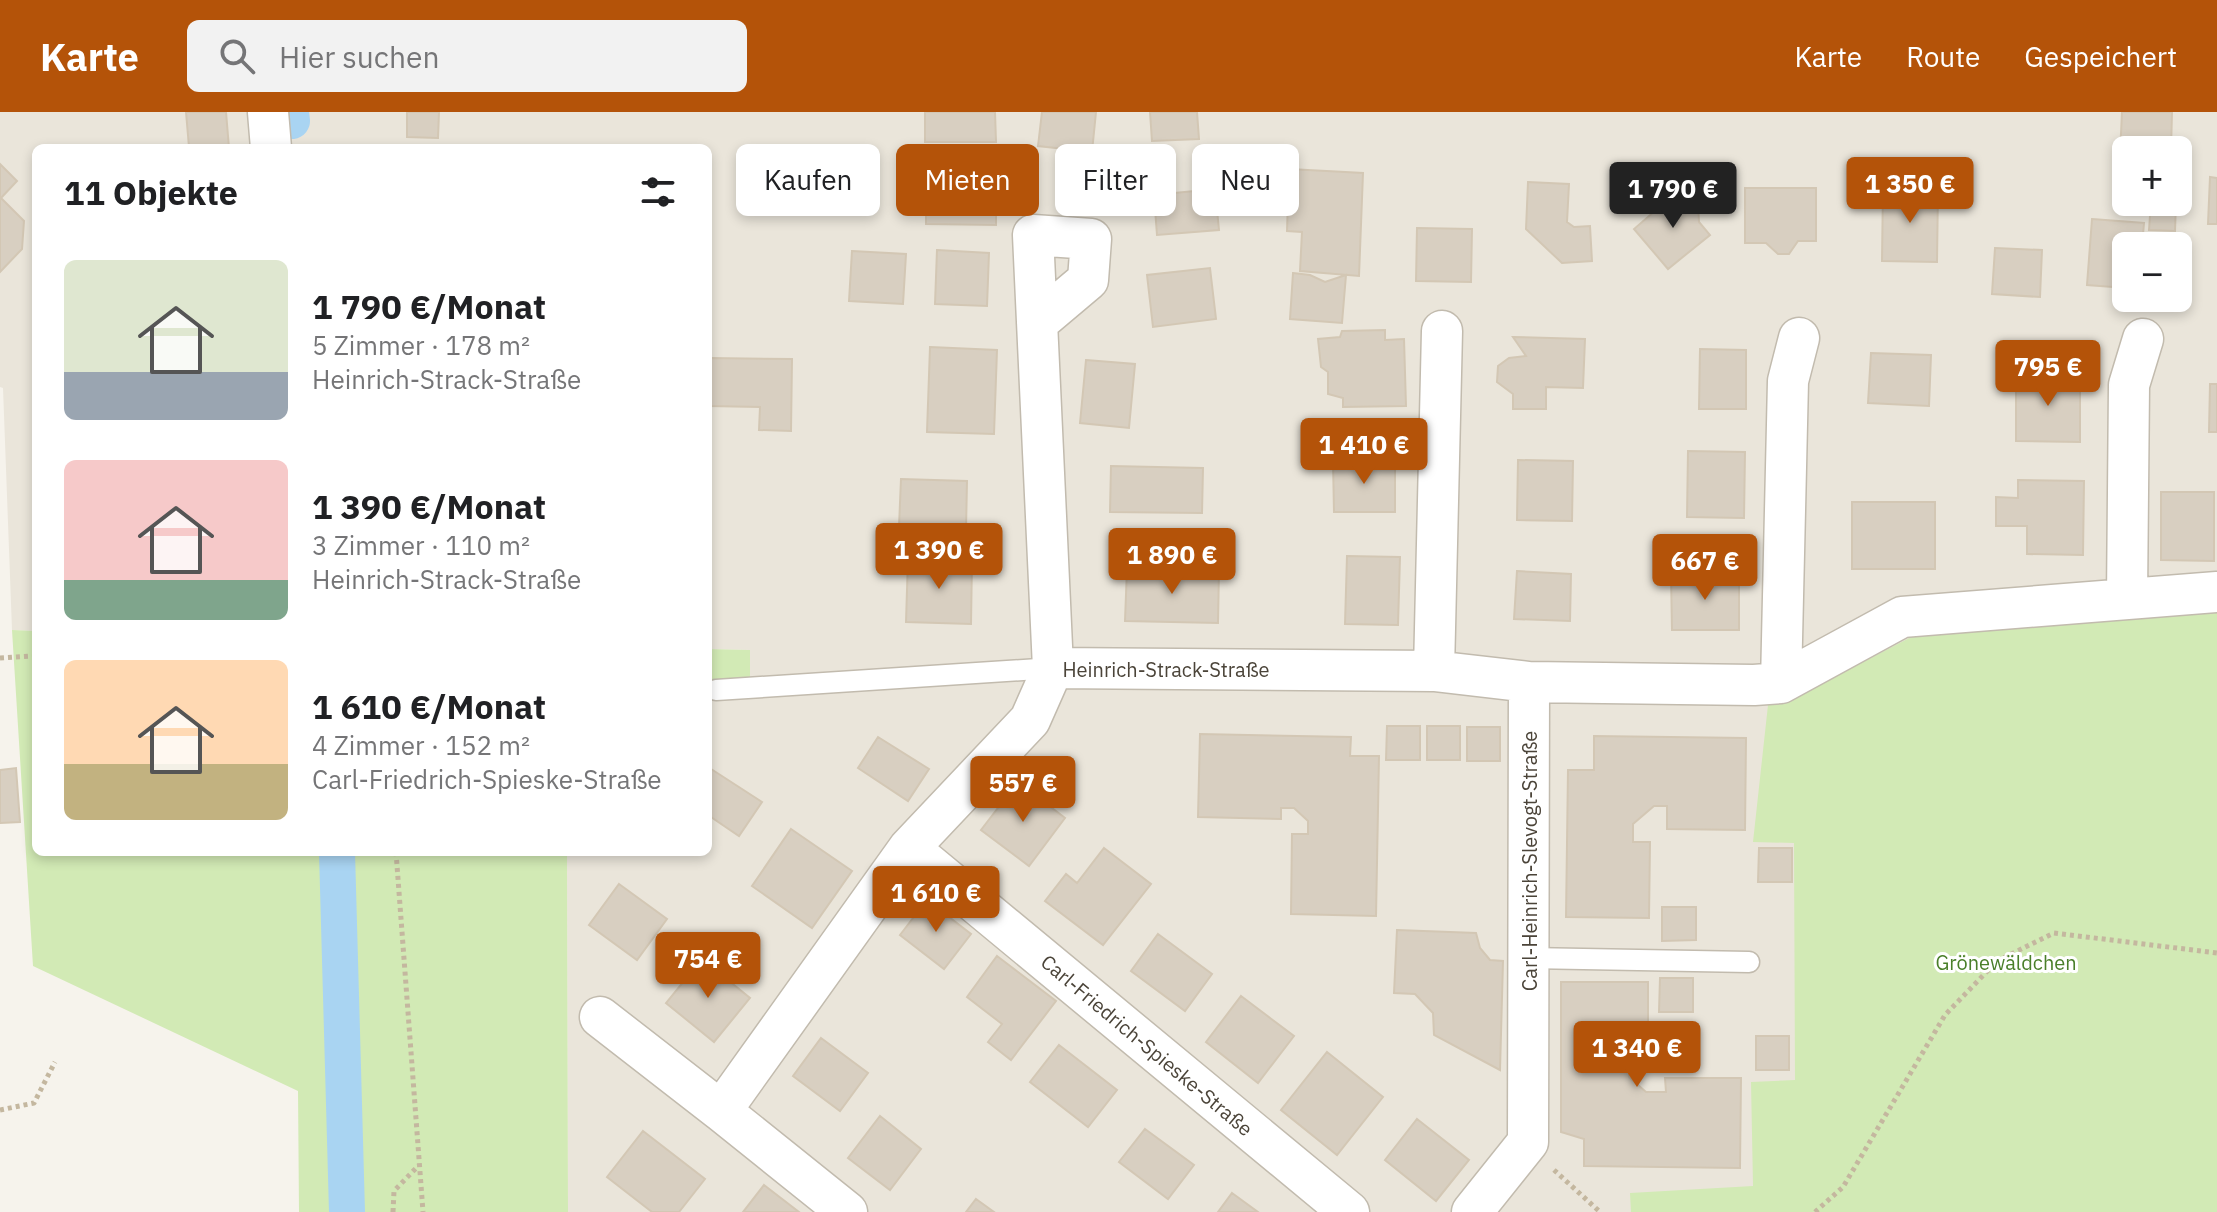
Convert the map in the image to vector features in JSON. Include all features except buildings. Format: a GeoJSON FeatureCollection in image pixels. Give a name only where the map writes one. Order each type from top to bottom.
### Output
{"type":"FeatureCollection","features":[{"type":"Feature","properties":{"kind":"street"},"geometry":{"type":"LineString","coordinates":[[268,112],[271,144]]}},
{"type":"Feature","properties":{"kind":"street","name":"Heinrich-Strack-Straße"},"geometry":{"type":"LineString","coordinates":[[1037,323],[1053,668],[1434,671],[1529,682],[1781,683],[1902,617],[2217,592]]}},
{"type":"Feature","properties":{"kind":"street"},"geometry":{"type":"LineString","coordinates":[[1434,671],[1442,331]]}},
{"type":"Feature","properties":{"kind":"street"},"geometry":{"type":"LineString","coordinates":[[1781,683],[1788,381],[1799,338]]}},
{"type":"Feature","properties":{"kind":"street"},"geometry":{"type":"LineString","coordinates":[[2127,599],[2129,385],[2143,339]]}},
{"type":"Feature","properties":{"kind":"street"},"geometry":{"type":"LineString","coordinates":[[721,1111],[909,848],[1030,720],[1053,668]]}},
{"type":"Feature","properties":{"kind":"street","name":"Carl-Heinrich-Slevogt-Straße"},"geometry":{"type":"LineString","coordinates":[[1528,1142],[1529,682]]}},
{"type":"Feature","properties":{"kind":"street","name":"Carl-Friedrich-Spieske-Straße"},"geometry":{"type":"LineString","coordinates":[[909,848],[1349,1212]]}},
{"type":"Feature","properties":{"kind":"street"},"geometry":{"type":"LineString","coordinates":[[600,1017],[847,1212]]}},
{"type":"Feature","properties":{"kind":"street"},"geometry":{"type":"LineString","coordinates":[[1472,1212],[1528,1142]]}},
{"type":"Feature","properties":{"kind":"lane"},"geometry":{"type":"LineString","coordinates":[[716,690],[1053,668]]}},
{"type":"Feature","properties":{"kind":"lane"},"geometry":{"type":"LineString","coordinates":[[1528,958],[1749,962]]}},
{"type":"Feature","properties":{"kind":"path"},"geometry":{"type":"LineString","coordinates":[[0,658],[32,656]]}},
{"type":"Feature","properties":{"kind":"path"},"geometry":{"type":"LineString","coordinates":[[396,856],[423,1212]]}},
{"type":"Feature","properties":{"kind":"path"},"geometry":{"type":"LineString","coordinates":[[1815,1212],[1843,1187],[1945,1015],[1997,961],[2054,933],[2217,953]]}},
{"type":"Feature","properties":{"kind":"path"},"geometry":{"type":"LineString","coordinates":[[0,1110],[34,1103],[55,1062]]}},
{"type":"Feature","properties":{"kind":"path"},"geometry":{"type":"LineString","coordinates":[[1528,1142],[1600,1212]]}},
{"type":"Feature","properties":{"kind":"path"},"geometry":{"type":"LineString","coordinates":[[393,1212],[394,1191],[419,1165]]}},
{"type":"Feature","properties":{"kind":"shaded area"},"geometry":{"type":"Polygon","coordinates":[[[0,112],[2217,112],[2217,1212],[568,1212],[567,856],[712,856],[712,686],[750,650],[712,649],[712,144],[32,144],[32,631],[12,630],[3,388],[0,387],[0,112]]]}},
{"type":"Feature","properties":{"kind":"green space","name":"Grönewäldchen"},"geometry":{"type":"Polygon","coordinates":[[[2217,610],[2217,1212],[1631,1212],[1630,1193],[1753,1186],[1751,1082],[1795,1080],[1794,843],[1753,842],[1768,705],[1796,697],[1915,635],[2217,610]]]}},
{"type":"Feature","properties":{"kind":"green space"},"geometry":{"type":"Polygon","coordinates":[[[12,630],[32,631],[32,856],[567,856],[568,1212],[299,1212],[298,1091],[33,966],[12,630]]]}},
{"type":"Feature","properties":{"kind":"green space"},"geometry":{"type":"Polygon","coordinates":[[[712,649],[750,650],[750,689],[712,690],[712,649]]]}},
{"type":"Feature","properties":{"kind":"waterway"},"geometry":{"type":"LineString","coordinates":[[291,112],[292,121]]}},
{"type":"Feature","properties":{"kind":"waterway"},"geometry":{"type":"LineString","coordinates":[[337,856],[347,1212]]}}]}
